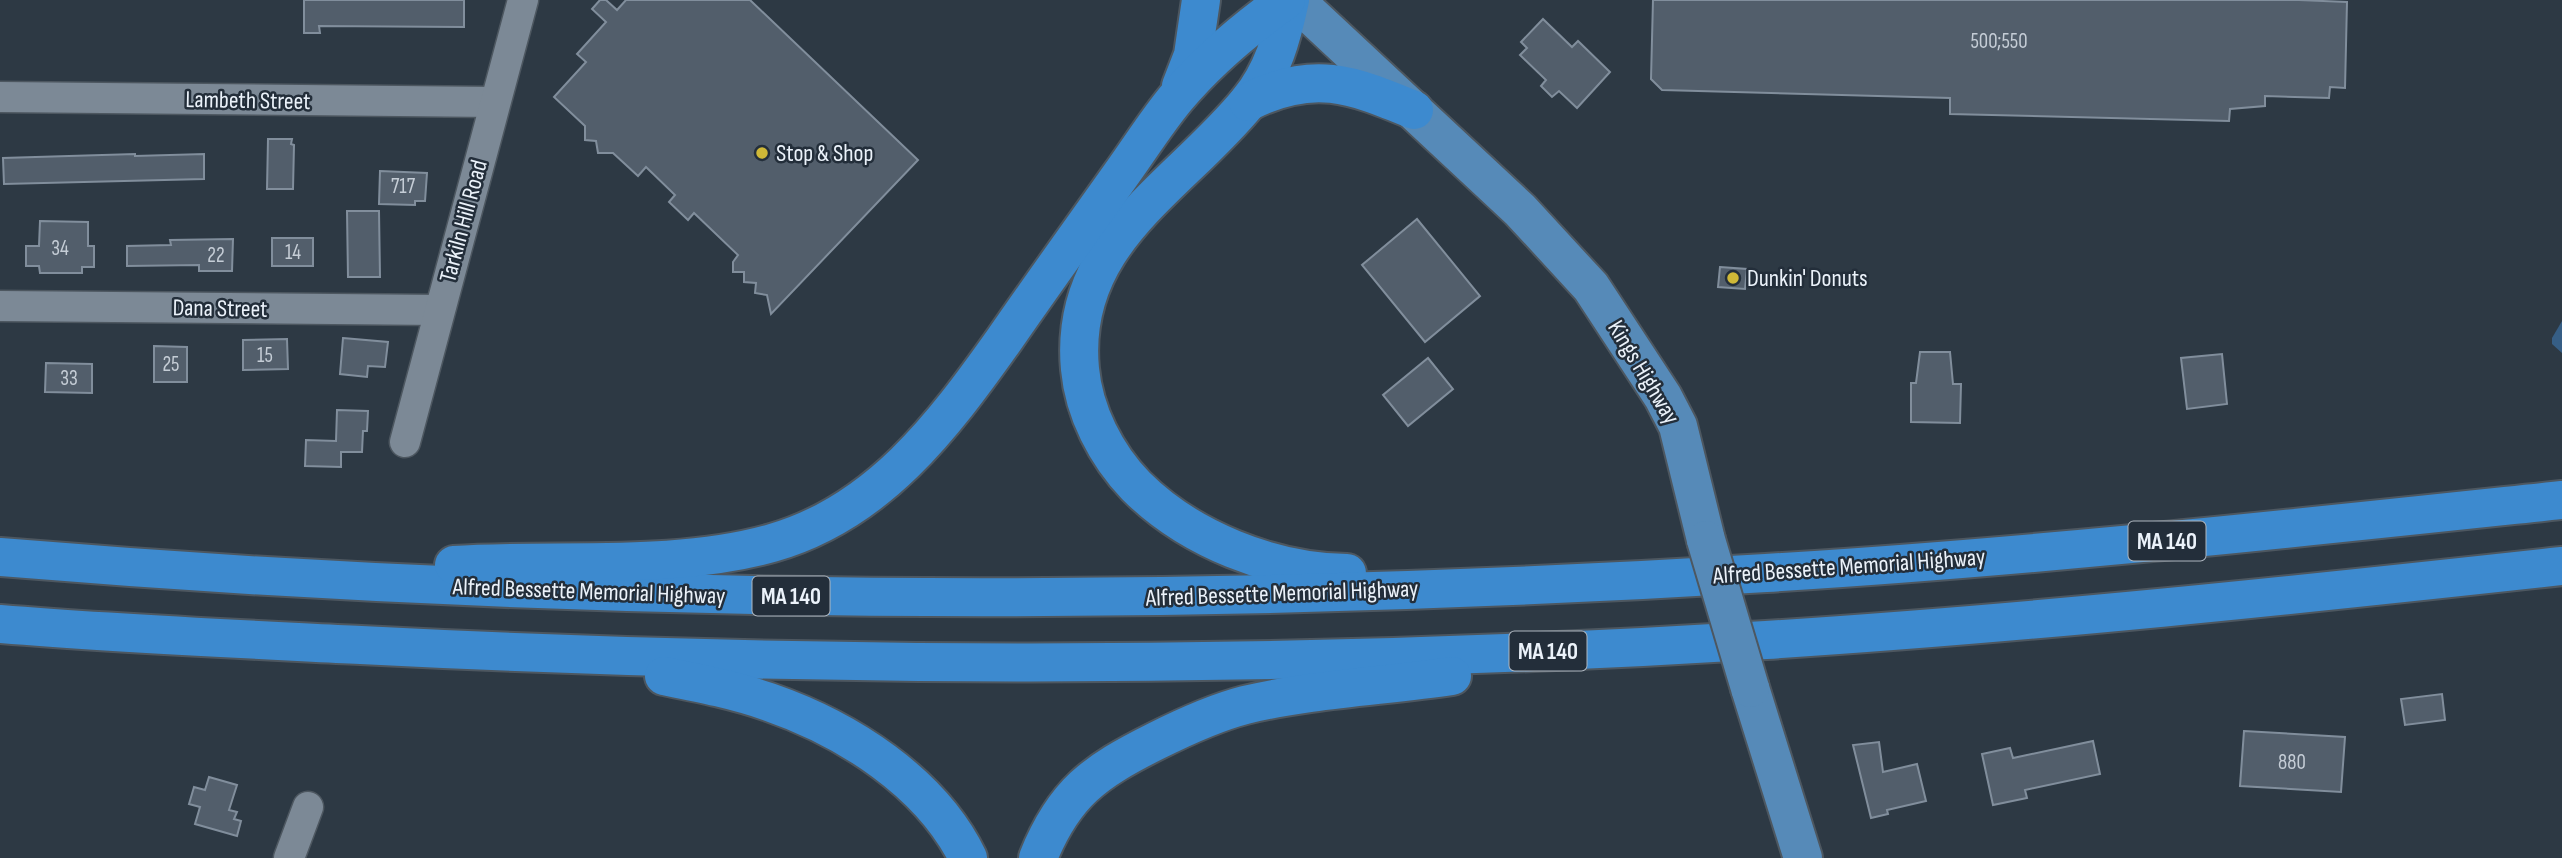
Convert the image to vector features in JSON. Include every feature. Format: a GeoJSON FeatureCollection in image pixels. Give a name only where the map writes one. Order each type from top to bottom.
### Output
{"type":"FeatureCollection","features":[{"type":"Feature","properties":{"kind":"highway"},"geometry":{"type":"LineString","coordinates":[[1175,99],[1193,55],[1201,0]]}},
{"type":"Feature","properties":{"kind":"highway"},"geometry":{"type":"LineString","coordinates":[[296,579],[458,565],[688,558],[749,549],[823,524],[886,481],[939,427],[1175,99],[1230,41],[1290,0]]}},
{"type":"Feature","properties":{"kind":"highway"},"geometry":{"type":"LineString","coordinates":[[1290,0],[1281,41],[1273,62],[1248,102],[1137,215],[1101,262],[1088,288],[1080,318],[1078,350],[1081,381],[1090,414],[1105,445],[1125,474],[1146,495],[1195,530],[1240,551],[1300,568],[1341,573],[1426,573],[1584,582]]}},
{"type":"Feature","properties":{"kind":"highway"},"geometry":{"type":"LineString","coordinates":[[1248,102],[1281,88],[1315,82],[1357,88],[1414,110]]}},
{"type":"Feature","properties":{"kind":"highway","name":"Alfred Bessette Memorial Highway"},"geometry":{"type":"LineString","coordinates":[[0,557],[296,579],[603,593],[993,598],[1262,595],[1795,571],[2058,550],[2562,500]]}},
{"type":"Feature","properties":{"kind":"highway","name":"MA 140"},"geometry":{"type":"LineString","coordinates":[[0,624],[174,637],[531,654],[759,661],[1093,662],[1315,658],[1647,646],[1849,634],[2130,610],[2562,566]]}},
{"type":"Feature","properties":{"kind":"highway"},"geometry":{"type":"LineString","coordinates":[[1038,858],[1048,832],[1062,809],[1081,787],[1097,774],[1153,743],[1216,714],[1280,698],[1647,646]]}},
{"type":"Feature","properties":{"kind":"highway"},"geometry":{"type":"LineString","coordinates":[[531,654],[623,668],[713,687],[769,702],[802,715],[864,749],[911,785],[944,819],[968,858]]}},
{"type":"Feature","properties":{"kind":"main road","name":"Kings Highway"},"geometry":{"type":"LineString","coordinates":[[1290,0],[1414,110],[1575,267],[1604,304],[1663,397],[1678,426],[1706,540],[1750,688],[1806,850]]}},
{"type":"Feature","properties":{"kind":"street","name":"Tarkiln Hill Road"},"geometry":{"type":"LineString","coordinates":[[405,442],[523,0]]}},
{"type":"Feature","properties":{"kind":"street","name":"Lambeth Street"},"geometry":{"type":"LineString","coordinates":[[0,97],[495,102]]}},
{"type":"Feature","properties":{"kind":"street","name":"Dana Street"},"geometry":{"type":"LineString","coordinates":[[0,306],[439,310]]}},
{"type":"Feature","properties":{"kind":"street"},"geometry":{"type":"LineString","coordinates":[[289,858],[308,807]]}},
{"type":"Feature","properties":{"kind":"shaded area"},"geometry":{"type":"Polygon","coordinates":[[[2562,321],[2562,353],[2552,344],[2552,338],[2562,321]]]}},
{"type":"Feature","properties":{"kind":"building"},"geometry":{"type":"Polygon","coordinates":[[[304,0],[464,0],[464,27],[319,26],[320,33],[304,33],[304,0]]]}},
{"type":"Feature","properties":{"kind":"building","name":"Stop & Shop"},"geometry":{"type":"Polygon","coordinates":[[[600,0],[606,0],[617,10],[626,0],[750,0],[918,160],[771,314],[767,295],[755,293],[756,283],[744,282],[744,272],[733,272],[733,262],[738,255],[694,213],[688,220],[669,202],[675,195],[646,167],[638,176],[613,153],[598,153],[596,141],[585,140],[585,126],[554,97],[586,62],[577,54],[606,22],[592,9],[600,0]]]}},
{"type":"Feature","properties":{"kind":"building"},"geometry":{"type":"Polygon","coordinates":[[[1653,0],[2347,2],[2345,88],[2330,87],[2329,98],[2265,96],[2265,106],[2230,109],[2229,121],[1950,114],[1950,98],[1662,90],[1651,79],[1653,0]]]}},
{"type":"Feature","properties":{"kind":"building"},"geometry":{"type":"Polygon","coordinates":[[[1543,19],[1572,47],[1578,41],[1610,72],[1577,108],[1559,91],[1552,97],[1541,86],[1546,80],[1520,55],[1527,48],[1521,42],[1543,19]]]}},
{"type":"Feature","properties":{"kind":"building"},"geometry":{"type":"Polygon","coordinates":[[[268,139],[292,139],[293,189],[267,189],[268,139]]]}},
{"type":"Feature","properties":{"kind":"building"},"geometry":{"type":"Polygon","coordinates":[[[204,154],[204,179],[4,184],[3,158],[204,154]]]}},
{"type":"Feature","properties":{"kind":"building"},"geometry":{"type":"Polygon","coordinates":[[[380,171],[427,173],[425,201],[415,201],[415,205],[379,204],[380,171]]]}},
{"type":"Feature","properties":{"kind":"building"},"geometry":{"type":"Polygon","coordinates":[[[347,211],[379,211],[380,277],[348,277],[347,211]]]}},
{"type":"Feature","properties":{"kind":"building"},"geometry":{"type":"Polygon","coordinates":[[[1417,219],[1480,296],[1425,342],[1362,265],[1417,219]]]}},
{"type":"Feature","properties":{"kind":"building"},"geometry":{"type":"Polygon","coordinates":[[[40,221],[88,222],[88,246],[94,246],[94,267],[82,267],[82,273],[40,273],[39,266],[26,266],[26,246],[39,246],[40,221]]]}},
{"type":"Feature","properties":{"kind":"building"},"geometry":{"type":"Polygon","coordinates":[[[272,238],[313,238],[313,266],[272,266],[272,238]]]}},
{"type":"Feature","properties":{"kind":"building"},"geometry":{"type":"Polygon","coordinates":[[[233,239],[232,271],[199,271],[199,265],[127,266],[127,246],[171,245],[170,240],[233,239]]]}},
{"type":"Feature","properties":{"kind":"building","name":"Dunkin' Donuts"},"geometry":{"type":"Polygon","coordinates":[[[1720,267],[1747,269],[1745,289],[1718,287],[1720,267]]]}},
{"type":"Feature","properties":{"kind":"building"},"geometry":{"type":"Polygon","coordinates":[[[343,338],[388,342],[385,367],[368,366],[367,377],[340,374],[343,338]]]}},
{"type":"Feature","properties":{"kind":"building"},"geometry":{"type":"Polygon","coordinates":[[[287,339],[288,369],[243,370],[243,340],[287,339]]]}},
{"type":"Feature","properties":{"kind":"building"},"geometry":{"type":"Polygon","coordinates":[[[154,346],[187,347],[187,382],[154,382],[154,346]]]}},
{"type":"Feature","properties":{"kind":"building"},"geometry":{"type":"Polygon","coordinates":[[[1920,352],[1950,352],[1953,384],[1961,384],[1960,423],[1911,422],[1911,383],[1916,383],[1920,352]]]}},
{"type":"Feature","properties":{"kind":"building"},"geometry":{"type":"Polygon","coordinates":[[[2222,354],[2227,404],[2187,409],[2181,358],[2222,354]]]}},
{"type":"Feature","properties":{"kind":"building"},"geometry":{"type":"Polygon","coordinates":[[[1428,358],[1453,389],[1408,426],[1383,395],[1428,358]]]}},
{"type":"Feature","properties":{"kind":"building"},"geometry":{"type":"Polygon","coordinates":[[[46,363],[92,364],[92,393],[45,392],[46,363]]]}},
{"type":"Feature","properties":{"kind":"building"},"geometry":{"type":"Polygon","coordinates":[[[337,410],[368,411],[362,452],[341,452],[341,467],[305,466],[306,440],[336,441],[337,410]]]}},
{"type":"Feature","properties":{"kind":"building"},"geometry":{"type":"Polygon","coordinates":[[[2442,694],[2445,720],[2405,725],[2401,699],[2442,694]]]}},
{"type":"Feature","properties":{"kind":"building"},"geometry":{"type":"Polygon","coordinates":[[[2244,731],[2345,737],[2341,792],[2240,786],[2244,731]]]}},
{"type":"Feature","properties":{"kind":"building"},"geometry":{"type":"Polygon","coordinates":[[[2093,741],[2100,774],[2025,790],[2027,798],[1993,805],[1982,754],[2010,748],[2013,758],[2093,741]]]}},
{"type":"Feature","properties":{"kind":"building"},"geometry":{"type":"Polygon","coordinates":[[[1879,742],[1883,772],[1917,764],[1926,801],[1887,810],[1888,814],[1871,818],[1853,745],[1879,742]]]}},
{"type":"Feature","properties":{"kind":"building"},"geometry":{"type":"Polygon","coordinates":[[[209,777],[237,785],[229,810],[237,812],[234,819],[241,821],[237,836],[195,824],[200,807],[189,804],[194,787],[205,790],[209,777]]]}},
{"type":"Feature","properties":{"kind":"place","name":"Stop & Shop"},"geometry":{"type":"Point","coordinates":[762,153]}},
{"type":"Feature","properties":{"kind":"place","name":"Dunkin' Donuts"},"geometry":{"type":"Point","coordinates":[1733,278]}}]}
